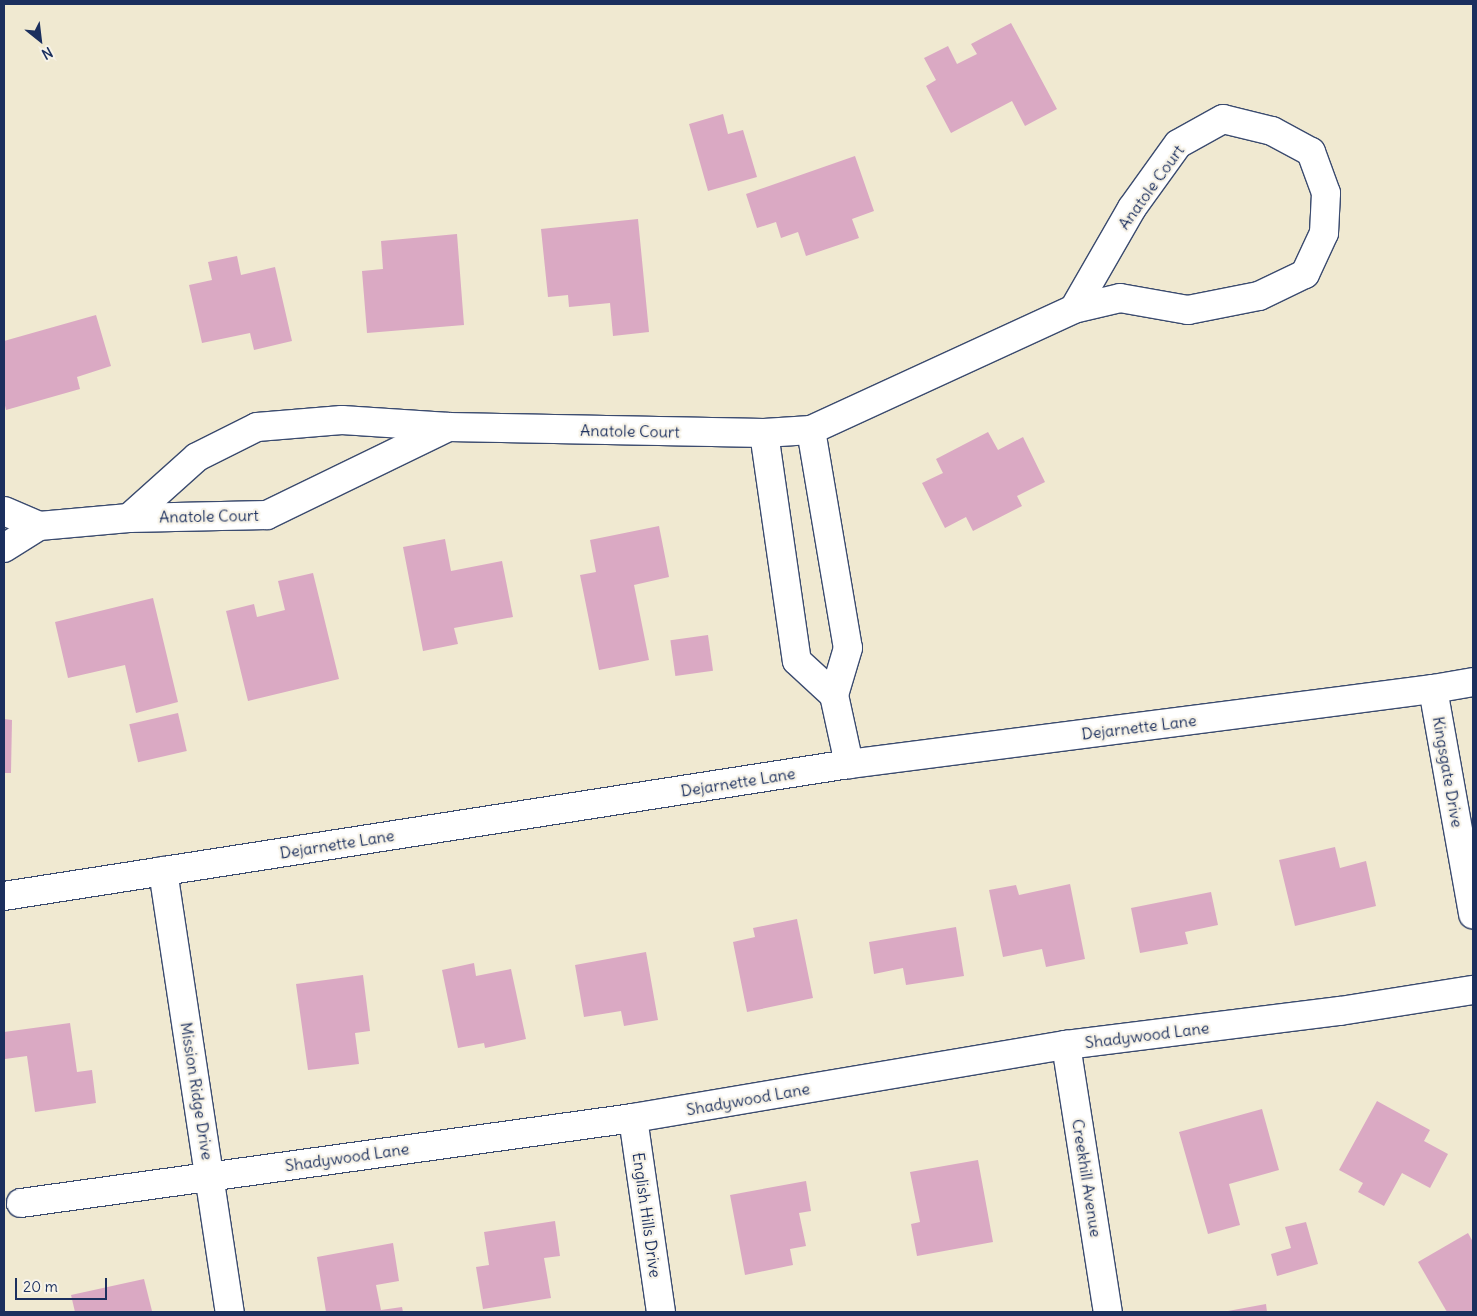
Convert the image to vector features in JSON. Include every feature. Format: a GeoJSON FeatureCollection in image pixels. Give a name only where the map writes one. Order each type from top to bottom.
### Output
{"type":"FeatureCollection","features":[{"type":"Feature","properties":{"kind":"street","name":"Anatole Court"},"geometry":{"type":"LineString","coordinates":[[129,518],[197,457],[257,427],[342,420],[449,427],[764,433],[811,430],[1074,309],[1120,298],[1188,310],[1259,296],[1305,274],[1324,233],[1326,193],[1311,152],[1272,131],[1223,119],[1178,144],[1132,208],[1074,309]]}},
{"type":"Feature","properties":{"kind":"street","name":"Anatole Court"},"geometry":{"type":"LineString","coordinates":[[4,548],[39,526],[129,518],[268,515],[449,427]]}},
{"type":"Feature","properties":{"kind":"street"},"geometry":{"type":"LineString","coordinates":[[811,430],[848,648],[834,695],[849,764]]}},
{"type":"Feature","properties":{"kind":"street"},"geometry":{"type":"LineString","coordinates":[[764,433],[797,661],[834,695]]}},
{"type":"Feature","properties":{"kind":"street","name":"Anatole Court"},"geometry":{"type":"LineString","coordinates":[[4,511],[39,526]]}},
{"type":"Feature","properties":{"kind":"street","name":"Dejarnette Lane"},"geometry":{"type":"LineString","coordinates":[[4,896],[849,764],[1432,689],[1473,682]]}},
{"type":"Feature","properties":{"kind":"street","name":"Kingsgate Drive"},"geometry":{"type":"LineString","coordinates":[[1432,689],[1473,914]]}},
{"type":"Feature","properties":{"kind":"street","name":"Mission Ridge Drive"},"geometry":{"type":"LineString","coordinates":[[163,871],[230,1312]]}},
{"type":"Feature","properties":{"kind":"street","name":"Shadywood Lane"},"geometry":{"type":"LineString","coordinates":[[21,1202],[633,1118],[1066,1045],[1340,1012],[1473,990]]}},
{"type":"Feature","properties":{"kind":"street","name":"Creekhill Avenue"},"geometry":{"type":"LineString","coordinates":[[1066,1045],[1108,1312]]}},
{"type":"Feature","properties":{"kind":"street","name":"English Hills Drive"},"geometry":{"type":"LineString","coordinates":[[633,1118],[661,1312]]}},
{"type":"Feature","properties":{"kind":"building"},"geometry":{"type":"Polygon","coordinates":[[[1011,23],[1057,109],[1025,126],[1012,101],[951,133],[926,86],[936,80],[924,58],[948,46],[957,64],[977,54],[971,44],[1011,23]]]}},
{"type":"Feature","properties":{"kind":"building"},"geometry":{"type":"Polygon","coordinates":[[[723,114],[728,134],[743,130],[757,177],[708,191],[689,124],[723,114]]]}},
{"type":"Feature","properties":{"kind":"building"},"geometry":{"type":"Polygon","coordinates":[[[855,156],[874,211],[852,219],[859,238],[806,256],[798,232],[781,238],[776,222],[757,228],[746,194],[855,156]]]}},
{"type":"Feature","properties":{"kind":"building"},"geometry":{"type":"Polygon","coordinates":[[[638,219],[649,332],[613,336],[610,303],[569,307],[568,295],[548,297],[541,229],[638,219]]]}},
{"type":"Feature","properties":{"kind":"building"},"geometry":{"type":"Polygon","coordinates":[[[457,234],[464,325],[367,333],[362,271],[383,269],[381,241],[457,234]]]}},
{"type":"Feature","properties":{"kind":"building"},"geometry":{"type":"Polygon","coordinates":[[[237,256],[241,275],[275,267],[292,341],[254,350],[250,333],[202,343],[189,285],[212,280],[208,262],[237,256]]]}},
{"type":"Feature","properties":{"kind":"building"},"geometry":{"type":"Polygon","coordinates":[[[96,315],[111,366],[77,377],[80,389],[6,410],[4,401],[4,341],[96,315]]]}},
{"type":"Feature","properties":{"kind":"building"},"geometry":{"type":"Polygon","coordinates":[[[988,432],[998,450],[1023,437],[1045,482],[1017,496],[1022,506],[973,531],[966,517],[945,528],[922,483],[943,473],[936,459],[988,432]]]}},
{"type":"Feature","properties":{"kind":"building"},"geometry":{"type":"Polygon","coordinates":[[[659,526],[669,577],[634,585],[649,660],[599,670],[580,575],[596,572],[590,540],[659,526]]]}},
{"type":"Feature","properties":{"kind":"building"},"geometry":{"type":"Polygon","coordinates":[[[445,539],[451,571],[502,561],[513,617],[454,628],[458,644],[423,651],[403,547],[445,539]]]}},
{"type":"Feature","properties":{"kind":"building"},"geometry":{"type":"Polygon","coordinates":[[[313,573],[339,679],[248,701],[226,611],[254,604],[257,617],[285,610],[278,581],[313,573]]]}},
{"type":"Feature","properties":{"kind":"building"},"geometry":{"type":"Polygon","coordinates":[[[153,598],[178,702],[136,713],[125,665],[68,678],[55,622],[153,598]]]}},
{"type":"Feature","properties":{"kind":"building"},"geometry":{"type":"Polygon","coordinates":[[[708,635],[713,671],[675,676],[670,640],[708,635]]]}},
{"type":"Feature","properties":{"kind":"building"},"geometry":{"type":"Polygon","coordinates":[[[178,713],[187,751],[138,762],[129,724],[178,713]]]}},
{"type":"Feature","properties":{"kind":"building"},"geometry":{"type":"Polygon","coordinates":[[[4,719],[12,720],[11,773],[4,773],[4,719]]]}},
{"type":"Feature","properties":{"kind":"building"},"geometry":{"type":"Polygon","coordinates":[[[1335,847],[1340,868],[1366,861],[1376,906],[1295,926],[1279,860],[1335,847]]]}},
{"type":"Feature","properties":{"kind":"building"},"geometry":{"type":"Polygon","coordinates":[[[1070,884],[1085,959],[1046,967],[1042,949],[1003,957],[989,890],[1016,885],[1019,895],[1070,884]]]}},
{"type":"Feature","properties":{"kind":"building"},"geometry":{"type":"Polygon","coordinates":[[[1211,892],[1218,925],[1185,932],[1188,944],[1140,953],[1131,908],[1211,892]]]}},
{"type":"Feature","properties":{"kind":"building"},"geometry":{"type":"Polygon","coordinates":[[[797,919],[813,998],[747,1012],[733,942],[755,937],[753,928],[797,919]]]}},
{"type":"Feature","properties":{"kind":"building"},"geometry":{"type":"Polygon","coordinates":[[[956,927],[964,976],[906,985],[903,968],[874,974],[869,942],[956,927]]]}},
{"type":"Feature","properties":{"kind":"building"},"geometry":{"type":"Polygon","coordinates":[[[646,952],[658,1020],[624,1026],[621,1011],[584,1017],[575,965],[646,952]]]}},
{"type":"Feature","properties":{"kind":"building"},"geometry":{"type":"Polygon","coordinates":[[[474,963],[476,976],[511,969],[526,1039],[485,1048],[484,1043],[458,1048],[442,970],[474,963]]]}},
{"type":"Feature","properties":{"kind":"building"},"geometry":{"type":"Polygon","coordinates":[[[363,975],[370,1031],[355,1033],[359,1064],[308,1070],[296,984],[363,975]]]}},
{"type":"Feature","properties":{"kind":"building"},"geometry":{"type":"Polygon","coordinates":[[[70,1023],[77,1072],[92,1070],[96,1103],[35,1112],[27,1056],[5,1059],[4,1032],[70,1023]]]}},
{"type":"Feature","properties":{"kind":"building"},"geometry":{"type":"Polygon","coordinates":[[[1377,1101],[1430,1130],[1424,1141],[1448,1154],[1430,1188],[1402,1173],[1384,1206],[1358,1192],[1363,1183],[1339,1170],[1377,1101]]]}},
{"type":"Feature","properties":{"kind":"building"},"geometry":{"type":"Polygon","coordinates":[[[1262,1109],[1279,1170],[1229,1184],[1240,1225],[1208,1234],[1179,1132],[1262,1109]]]}},
{"type":"Feature","properties":{"kind":"building"},"geometry":{"type":"Polygon","coordinates":[[[978,1160],[993,1242],[917,1256],[911,1224],[920,1222],[910,1172],[978,1160]]]}},
{"type":"Feature","properties":{"kind":"building"},"geometry":{"type":"Polygon","coordinates":[[[806,1181],[811,1211],[799,1213],[806,1246],[790,1249],[793,1265],[745,1275],[730,1195],[806,1181]]]}},
{"type":"Feature","properties":{"kind":"building"},"geometry":{"type":"Polygon","coordinates":[[[555,1221],[560,1256],[544,1258],[551,1298],[483,1309],[476,1267],[489,1265],[484,1232],[555,1221]]]}},
{"type":"Feature","properties":{"kind":"building"},"geometry":{"type":"Polygon","coordinates":[[[1306,1222],[1318,1264],[1277,1276],[1271,1254],[1291,1248],[1285,1227],[1306,1222]]]}},
{"type":"Feature","properties":{"kind":"building"},"geometry":{"type":"Polygon","coordinates":[[[1468,1233],[1473,1242],[1473,1310],[1469,1312],[1447,1312],[1418,1262],[1468,1233]]]}},
{"type":"Feature","properties":{"kind":"building"},"geometry":{"type":"Polygon","coordinates":[[[393,1243],[399,1281],[376,1285],[381,1310],[402,1307],[403,1312],[326,1312],[317,1257],[393,1243]]]}},
{"type":"Feature","properties":{"kind":"building"},"geometry":{"type":"Polygon","coordinates":[[[144,1279],[152,1311],[75,1312],[71,1295],[144,1279]]]}},
{"type":"Feature","properties":{"kind":"building"},"geometry":{"type":"Polygon","coordinates":[[[1266,1304],[1267,1312],[1228,1311],[1266,1304]]]}}]}
